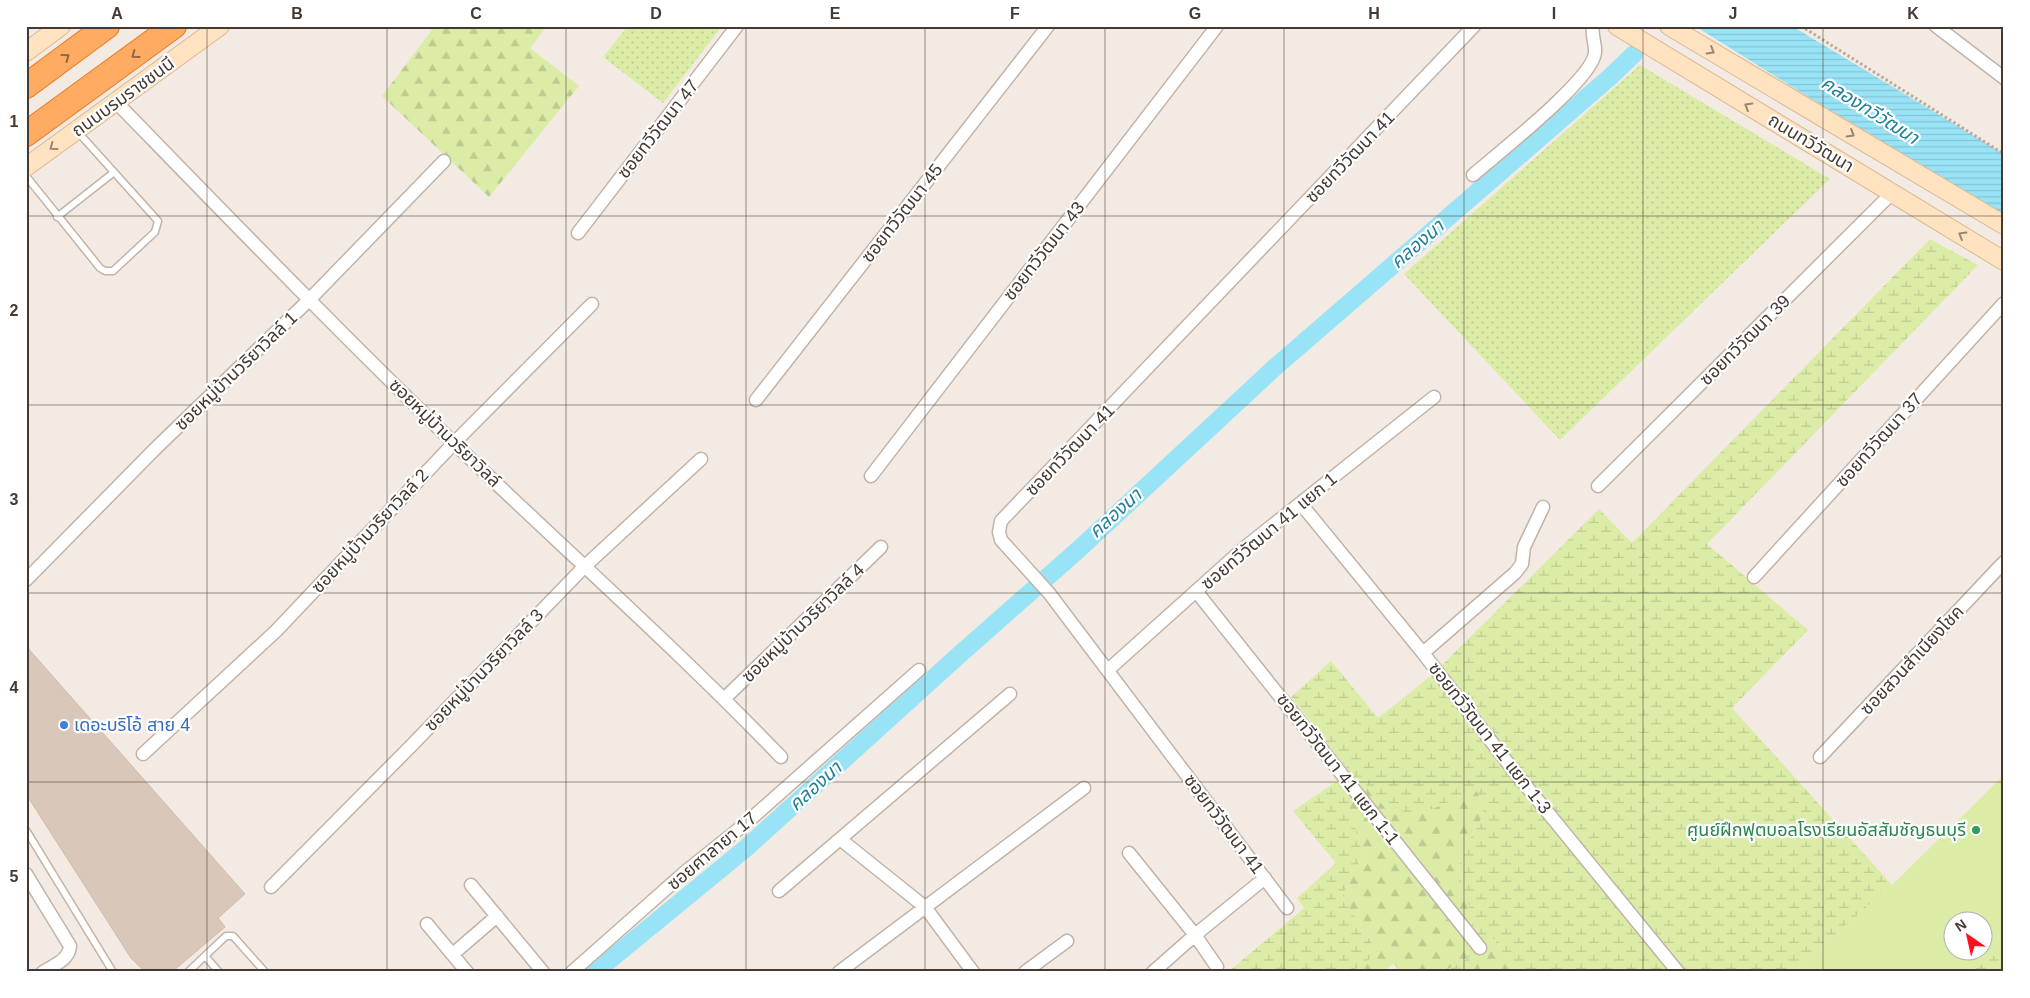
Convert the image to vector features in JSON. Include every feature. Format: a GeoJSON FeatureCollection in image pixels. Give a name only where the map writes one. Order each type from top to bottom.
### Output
{"type":"FeatureCollection","features":[{"type":"Feature","properties":{"kind":"highway"},"geometry":{"type":"LineString","coordinates":[[26,86],[107,26]]}},
{"type":"Feature","properties":{"kind":"highway","name":"ถนนบรมราชชนนี"},"geometry":{"type":"LineString","coordinates":[[26,134],[174,26]]}},
{"type":"Feature","properties":{"kind":"main road"},"geometry":{"type":"LineString","coordinates":[[26,52],[61,26]]}},
{"type":"Feature","properties":{"kind":"main road","name":"ถนนบรมราชชนนี"},"geometry":{"type":"LineString","coordinates":[[26,167],[220,26]]}},
{"type":"Feature","properties":{"kind":"main road","name":"ถนนทวีวัฒนา"},"geometry":{"type":"LineString","coordinates":[[1618,26],[2004,261]]}},
{"type":"Feature","properties":{"kind":"main road","name":"ถนนทวีวัฒนา"},"geometry":{"type":"LineString","coordinates":[[1669,26],[2004,225]]}},
{"type":"Feature","properties":{"kind":"street","name":"ซอยทวีวัฒนา 47"},"geometry":{"type":"LineString","coordinates":[[578,233],[737,26]]}},
{"type":"Feature","properties":{"kind":"street","name":"ซอยทวีวัฒนา 45"},"geometry":{"type":"LineString","coordinates":[[756,400],[1048,26]]}},
{"type":"Feature","properties":{"kind":"street","name":"ซอยทวีวัฒนา 43"},"geometry":{"type":"LineString","coordinates":[[871,476],[1217,26]]}},
{"type":"Feature","properties":{"kind":"street","name":"ซอยทวีวัฒนา 41"},"geometry":{"type":"LineString","coordinates":[[1287,908],[1049,593],[1001,540],[999,532],[1002,521],[1474,26]]}},
{"type":"Feature","properties":{"kind":"street"},"geometry":{"type":"LineString","coordinates":[[1473,175],[1575,85],[1591,64],[1595,54],[1593,26]]}},
{"type":"Feature","properties":{"kind":"street"},"geometry":{"type":"LineString","coordinates":[[1936,26],[2004,78]]}},
{"type":"Feature","properties":{"kind":"street","name":"ซอยหมู่บ้านวริยาวิลล์"},"geometry":{"type":"LineString","coordinates":[[116,102],[310,300],[454,443],[724,698],[781,757]]}},
{"type":"Feature","properties":{"kind":"street","name":"ซอยหมู่บ้านวริยาวิลล์ 1"},"geometry":{"type":"LineString","coordinates":[[26,580],[155,449],[310,300],[444,161]]}},
{"type":"Feature","properties":{"kind":"street","name":"ซอยทวีวัฒนา 39"},"geometry":{"type":"LineString","coordinates":[[1598,486],[1892,193]]}},
{"type":"Feature","properties":{"kind":"street","name":"ซอยทวีวัฒนา 37"},"geometry":{"type":"LineString","coordinates":[[1754,577],[2004,303]]}},
{"type":"Feature","properties":{"kind":"street","name":"ซอยหมู่บ้านวริยาวิลล์ 2"},"geometry":{"type":"LineString","coordinates":[[144,754],[276,631],[454,443],[592,304]]}},
{"type":"Feature","properties":{"kind":"street","name":"ซอยทวีวัฒนา 41 แยก 1"},"geometry":{"type":"LineString","coordinates":[[1108,670],[1244,548],[1434,397]]}},
{"type":"Feature","properties":{"kind":"street","name":"ซอยหมู่บ้านวริยาวิลล์ 3"},"geometry":{"type":"LineString","coordinates":[[271,886],[411,746],[584,567],[701,459]]}},
{"type":"Feature","properties":{"kind":"street","name":"ซอยทวีวัฒนา 41 แยก 1-3"},"geometry":{"type":"LineString","coordinates":[[1301,504],[1423,652],[1514,771],[1678,972]]}},
{"type":"Feature","properties":{"kind":"street"},"geometry":{"type":"LineString","coordinates":[[1423,652],[1515,573],[1522,564],[1524,547],[1543,507]]}},
{"type":"Feature","properties":{"kind":"street","name":"ซอยหมู่บ้านวริยาวิลล์ 4"},"geometry":{"type":"LineString","coordinates":[[724,698],[881,547]]}},
{"type":"Feature","properties":{"kind":"street","name":"ซอยสวนสำเนียงโชค"},"geometry":{"type":"LineString","coordinates":[[1820,757],[2004,562]]}},
{"type":"Feature","properties":{"kind":"street","name":"ซอยทวีวัฒนา 41 แยก 1-1"},"geometry":{"type":"LineString","coordinates":[[1196,591],[1480,948]]}},
{"type":"Feature","properties":{"kind":"street","name":"ซอยศาลายา 17"},"geometry":{"type":"LineString","coordinates":[[572,972],[685,872],[745,824],[919,670]]}},
{"type":"Feature","properties":{"kind":"street"},"geometry":{"type":"LineString","coordinates":[[779,891],[1010,694]]}},
{"type":"Feature","properties":{"kind":"street"},"geometry":{"type":"LineString","coordinates":[[839,972],[1084,788]]}},
{"type":"Feature","properties":{"kind":"street"},"geometry":{"type":"LineString","coordinates":[[840,839],[925,907],[973,972]]}},
{"type":"Feature","properties":{"kind":"street"},"geometry":{"type":"LineString","coordinates":[[1129,853],[1195,935],[1217,967]]}},
{"type":"Feature","properties":{"kind":"street"},"geometry":{"type":"LineString","coordinates":[[26,874],[70,946],[65,958],[43,972]]}},
{"type":"Feature","properties":{"kind":"street"},"geometry":{"type":"LineString","coordinates":[[1153,972],[1265,878]]}},
{"type":"Feature","properties":{"kind":"street"},"geometry":{"type":"LineString","coordinates":[[471,885],[543,972]]}},
{"type":"Feature","properties":{"kind":"street"},"geometry":{"type":"LineString","coordinates":[[453,954],[497,916]]}},
{"type":"Feature","properties":{"kind":"street"},"geometry":{"type":"LineString","coordinates":[[427,924],[467,972]]}},
{"type":"Feature","properties":{"kind":"street"},"geometry":{"type":"LineString","coordinates":[[1025,972],[1067,941]]}},
{"type":"Feature","properties":{"kind":"lane"},"geometry":{"type":"LineString","coordinates":[[26,176],[57,217],[100,268],[105,271],[113,271],[155,232],[158,221],[76,130]]}},
{"type":"Feature","properties":{"kind":"lane"},"geometry":{"type":"LineString","coordinates":[[57,217],[113,173]]}},
{"type":"Feature","properties":{"kind":"lane"},"geometry":{"type":"LineString","coordinates":[[26,830],[113,972]]}},
{"type":"Feature","properties":{"kind":"lane"},"geometry":{"type":"LineString","coordinates":[[188,972],[226,936],[233,936],[266,972]]}},
{"type":"Feature","properties":{"kind":"lane"},"geometry":{"type":"LineString","coordinates":[[205,956],[219,972]]}},
{"type":"Feature","properties":{"kind":"path"},"geometry":{"type":"LineString","coordinates":[[1801,26],[2004,154]]}},
{"type":"Feature","properties":{"kind":"green space"},"geometry":{"type":"Polygon","coordinates":[[[435,26],[547,26],[530,48],[579,86],[489,197],[382,96],[435,26]]]}},
{"type":"Feature","properties":{"kind":"green space"},"geometry":{"type":"Polygon","coordinates":[[[628,26],[722,26],[663,103],[603,57],[628,26]]]}},
{"type":"Feature","properties":{"kind":"green space"},"geometry":{"type":"Polygon","coordinates":[[[1640,65],[1830,179],[1560,440],[1404,274],[1640,65]]]}},
{"type":"Feature","properties":{"kind":"green space"},"geometry":{"type":"Polygon","coordinates":[[[1930,239],[1978,265],[1707,544],[1808,630],[1732,708],[1892,885],[1792,972],[1517,972],[1493,938],[1468,958],[1472,918],[1467,899],[1459,881],[1460,857],[1484,814],[1477,791],[1419,814],[1386,809],[1359,776],[1349,809],[1363,854],[1342,897],[1378,953],[1351,972],[1228,972],[1304,908],[1297,898],[1336,863],[1293,811],[1350,772],[1291,697],[1331,661],[1378,718],[1431,676],[1599,509],[1632,543],[1930,239]]]}},
{"type":"Feature","properties":{"kind":"green space"},"geometry":{"type":"Polygon","coordinates":[[[1359,775],[1386,809],[1419,814],[1477,791],[1484,814],[1460,857],[1459,881],[1467,899],[1472,918],[1468,957],[1493,938],[1517,972],[1474,972],[1467,958],[1443,972],[1400,972],[1394,964],[1382,972],[1351,972],[1378,953],[1342,897],[1363,854],[1349,809],[1359,775]]]}},
{"type":"Feature","properties":{"kind":"green space","name":"ศูนย์ฝึกฟุตบอลโรงเรียนอัสสัมชัญธนบุรี"},"geometry":{"type":"Polygon","coordinates":[[[2004,775],[2004,949],[1992,957],[1992,910],[1942,910],[1942,960],[1988,960],[1970,972],[1792,972],[1892,885],[2004,775]]]}},
{"type":"Feature","properties":{"kind":"green space"},"geometry":{"type":"Polygon","coordinates":[[[2004,949],[2004,972],[1970,972],[1988,960],[1992,960],[1992,957],[2004,949]]]}},
{"type":"Feature","properties":{"kind":"green space"},"geometry":{"type":"Polygon","coordinates":[[[1468,958],[1474,972],[1443,972],[1468,958]]]}},
{"type":"Feature","properties":{"kind":"water","name":"คลองทวีวัฒนา"},"geometry":{"type":"Polygon","coordinates":[[[1695,26],[1792,26],[2004,154],[2004,214],[1823,106],[1695,26]]]}},
{"type":"Feature","properties":{"kind":"building","name":"เดอะบริโอ้ สาย 4"},"geometry":{"type":"Polygon","coordinates":[[[26,646],[245,894],[218,918],[225,927],[172,972],[145,972],[131,958],[26,794],[26,646]]]}},
{"type":"Feature","properties":{"kind":"waterway","name":"คลองนา"},"geometry":{"type":"LineString","coordinates":[[595,972],[745,849],[1078,550],[1273,369],[1610,77],[1634,54]]}},
{"type":"Feature","properties":{"kind":"place","name":"เดอะบริโอ้ สาย 4"},"geometry":{"type":"Point","coordinates":[64,725]}},
{"type":"Feature","properties":{"kind":"place","name":"ศูนย์ฝึกฟุตบอลโรงเรียนอัสสัมชัญธนบุรี"},"geometry":{"type":"Point","coordinates":[1976,830]}}]}
